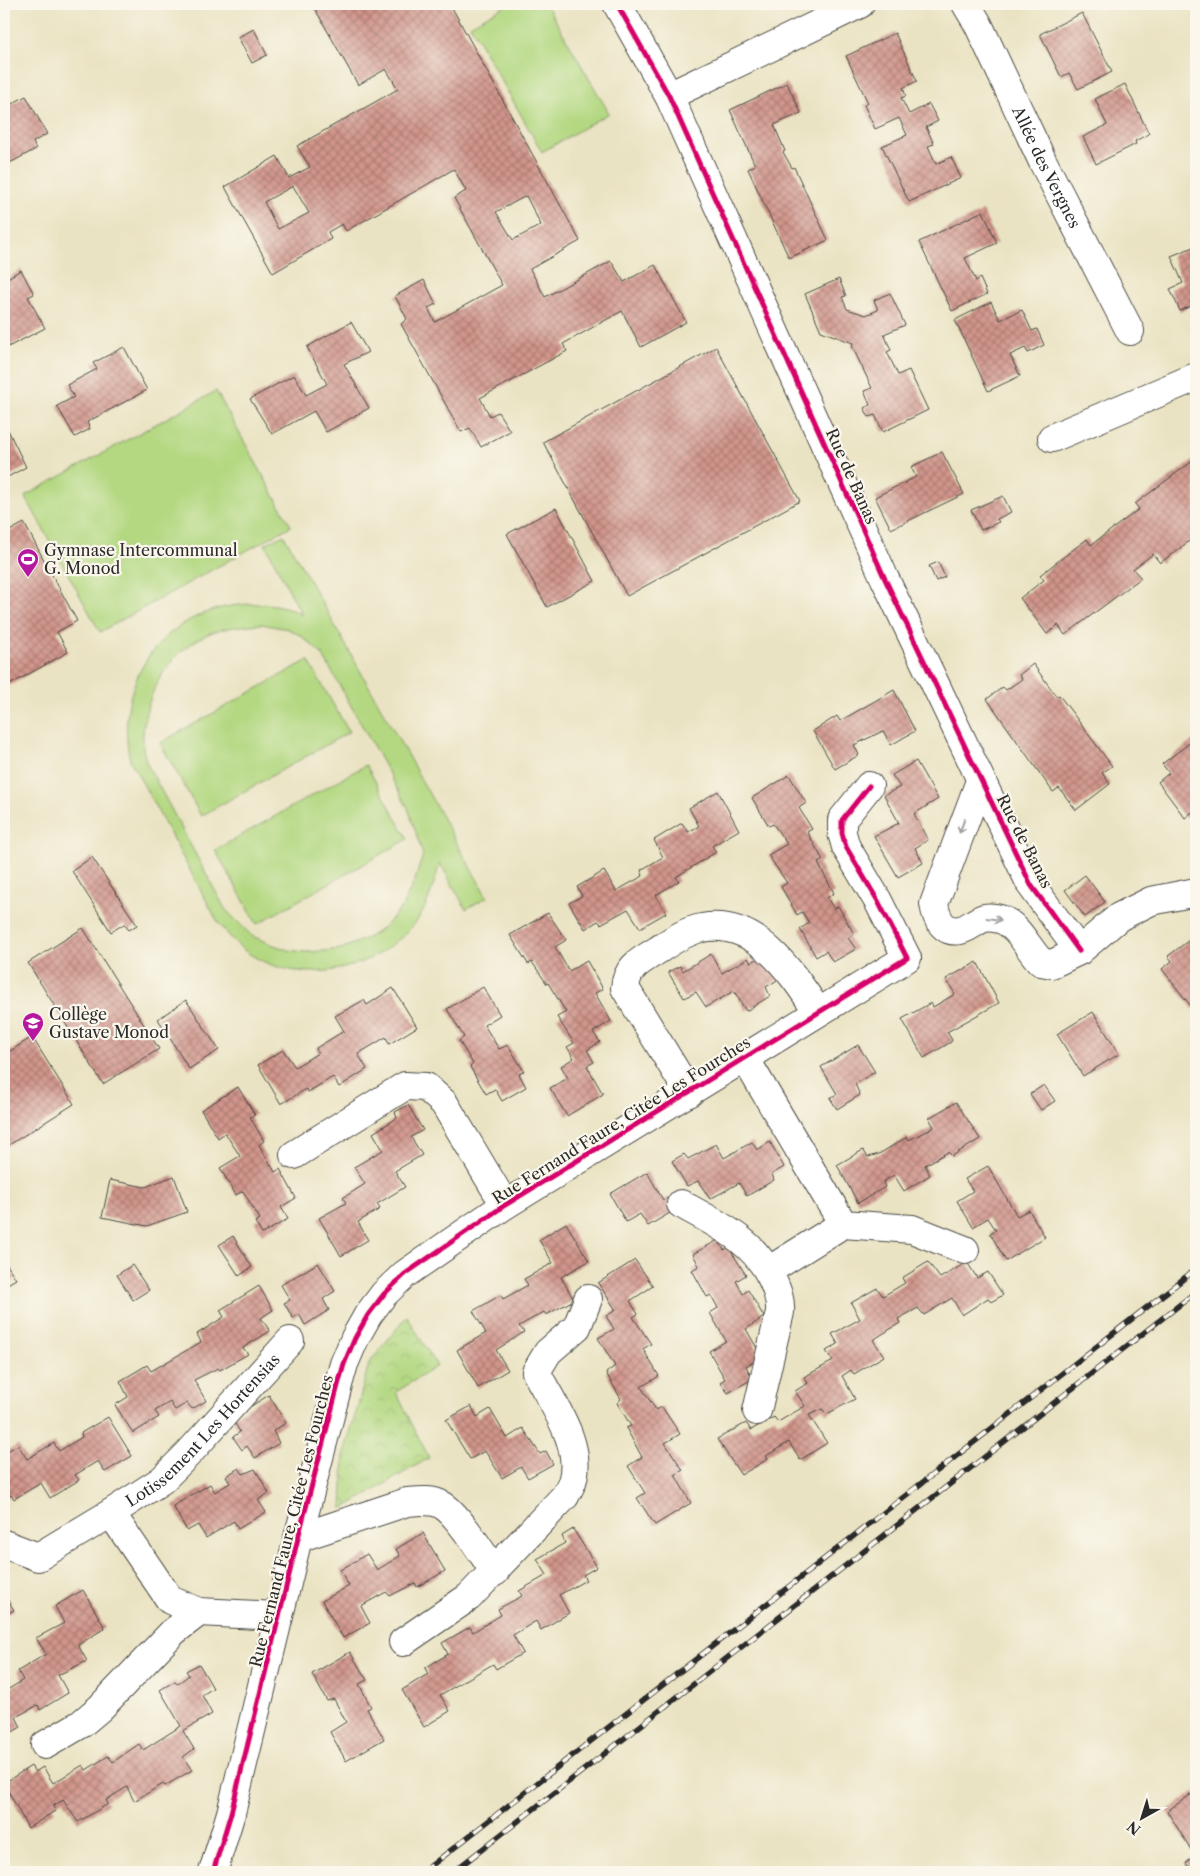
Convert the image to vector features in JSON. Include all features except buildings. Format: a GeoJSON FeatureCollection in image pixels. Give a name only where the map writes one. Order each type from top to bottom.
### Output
{"type":"FeatureCollection","features":[{"type":"Feature","properties":{"kind":"street","name":"Rue de Banas"},"geometry":{"type":"LineString","coordinates":[[617,4],[669,96],[881,570],[1030,884],[1079,951]]}},
{"type":"Feature","properties":{"kind":"street"},"geometry":{"type":"LineString","coordinates":[[669,96],[860,4]]}},
{"type":"Feature","properties":{"kind":"street","name":"Allée des Vergnes"},"geometry":{"type":"LineString","coordinates":[[966,4],[978,24],[1042,162],[1130,331]]}},
{"type":"Feature","properties":{"kind":"street"},"geometry":{"type":"LineString","coordinates":[[1052,438],[1196,377]]}},
{"type":"Feature","properties":{"kind":"street"},"geometry":{"type":"LineString","coordinates":[[980,781],[934,904],[940,924],[949,930],[959,931],[984,918],[1003,920],[1013,926],[1041,962],[1052,964],[1079,951],[1119,917],[1151,901],[1196,892]]}},
{"type":"Feature","properties":{"kind":"street","name":"Rue Fernand Faure, Citée Les Fourches"},"geometry":{"type":"LineString","coordinates":[[213,1872],[228,1822],[298,1538],[344,1364],[355,1338],[368,1315],[384,1294],[406,1274],[505,1205],[907,958],[878,901],[846,847],[842,833],[842,820],[869,786]]}},
{"type":"Feature","properties":{"kind":"street"},"geometry":{"type":"LineString","coordinates":[[689,1093],[625,988],[626,978],[632,967],[665,946],[700,928],[716,926],[743,934],[760,943],[784,964],[818,1012]]}},
{"type":"Feature","properties":{"kind":"street"},"geometry":{"type":"LineString","coordinates":[[745,1058],[843,1224]]}},
{"type":"Feature","properties":{"kind":"street"},"geometry":{"type":"LineString","coordinates":[[294,1155],[405,1086],[426,1087],[444,1103],[505,1205]]}},
{"type":"Feature","properties":{"kind":"street"},"geometry":{"type":"LineString","coordinates":[[681,1204],[740,1238],[751,1248],[768,1272],[778,1295],[780,1312],[757,1411]]}},
{"type":"Feature","properties":{"kind":"street"},"geometry":{"type":"LineString","coordinates":[[768,1272],[843,1224],[912,1229],[966,1250]]}},
{"type":"Feature","properties":{"kind":"street"},"geometry":{"type":"LineString","coordinates":[[403,1642],[469,1597],[495,1572],[565,1496],[572,1482],[575,1464],[572,1441],[536,1372],[548,1352],[577,1327],[588,1299]]}},
{"type":"Feature","properties":{"kind":"street","name":"Lotissement Les Hortensias"},"geometry":{"type":"LineString","coordinates":[[4,1544],[38,1557],[162,1480],[290,1341]]}},
{"type":"Feature","properties":{"kind":"street"},"geometry":{"type":"LineString","coordinates":[[298,1538],[407,1502],[425,1501],[442,1504],[457,1520],[495,1572]]}},
{"type":"Feature","properties":{"kind":"street","name":"Lotissement Les Hortensias"},"geometry":{"type":"LineString","coordinates":[[111,1513],[170,1600],[199,1612],[279,1616]]}},
{"type":"Feature","properties":{"kind":"street"},"geometry":{"type":"LineString","coordinates":[[45,1746],[81,1724],[100,1708],[173,1632],[199,1612]]}},
{"type":"Feature","properties":{"kind":"green space"},"geometry":{"type":"Polygon","coordinates":[[[508,4],[546,4],[609,113],[542,152],[470,25],[508,4]]]}},
{"type":"Feature","properties":{"kind":"green space"},"geometry":{"type":"Polygon","coordinates":[[[216,391],[291,526],[100,632],[25,496],[216,391]]]}},
{"type":"Feature","properties":{"kind":"green space"},"geometry":{"type":"Polygon","coordinates":[[[284,535],[487,897],[466,909],[440,863],[428,901],[421,915],[400,939],[381,953],[360,963],[338,969],[315,972],[292,970],[269,964],[248,953],[236,943],[219,924],[130,760],[127,732],[129,705],[136,680],[148,657],[165,638],[186,622],[211,611],[239,605],[276,605],[302,615],[265,544],[284,535]],[[261,624],[227,628],[208,634],[193,642],[180,653],[159,680],[146,711],[143,728],[144,752],[147,764],[225,909],[252,936],[288,950],[306,952],[341,949],[369,937],[383,928],[402,907],[415,880],[423,855],[408,808],[322,654],[300,635],[288,629],[261,624]]]}},
{"type":"Feature","properties":{"kind":"green space"},"geometry":{"type":"Polygon","coordinates":[[[308,660],[349,732],[201,816],[160,743],[308,660]]]}},
{"type":"Feature","properties":{"kind":"green space"},"geometry":{"type":"Polygon","coordinates":[[[366,765],[408,839],[257,924],[215,850],[366,765]]]}},
{"type":"Feature","properties":{"kind":"green space"},"geometry":{"type":"Polygon","coordinates":[[[407,1316],[437,1366],[396,1392],[429,1458],[342,1509],[344,1453],[369,1363],[407,1316]]]}},
{"type":"Feature","properties":{"kind":"railway"},"geometry":{"type":"LineString","coordinates":[[423,1872],[1196,1269]]}},
{"type":"Feature","properties":{"kind":"railway"},"geometry":{"type":"LineString","coordinates":[[453,1872],[1196,1292]]}},
{"type":"Feature","properties":{"kind":"cycle path"},"geometry":{"type":"LineString","coordinates":[[617,4],[669,96],[885,579],[1031,885],[1079,951]]}},
{"type":"Feature","properties":{"kind":"cycle path"},"geometry":{"type":"LineString","coordinates":[[213,1872],[231,1813],[298,1538],[338,1385],[344,1364],[355,1338],[368,1315],[384,1294],[405,1274],[505,1205],[907,958],[878,901],[846,847],[842,833],[842,820],[869,786]]}},
{"type":"Feature","properties":{"kind":"place","name":"Gymnase Intercommunal G. Monod"},"geometry":{"type":"Point","coordinates":[28,578]}},
{"type":"Feature","properties":{"kind":"place","name":"Collège Gustave Monod"},"geometry":{"type":"Point","coordinates":[33,1042]}}]}
